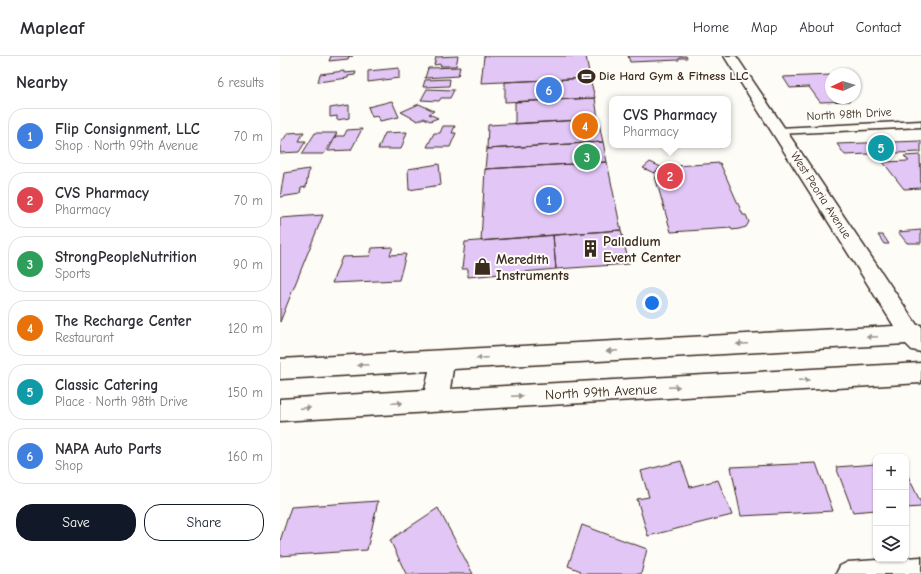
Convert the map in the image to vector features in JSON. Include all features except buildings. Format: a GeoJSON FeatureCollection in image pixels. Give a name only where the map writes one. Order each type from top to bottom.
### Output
{"type":"FeatureCollection","features":[{"type":"Feature","properties":{"kind":"main road","name":"West Peoria Avenue"},"geometry":{"type":"LineString","coordinates":[[730,56],[918,337],[920,374]]}},
{"type":"Feature","properties":{"kind":"main road"},"geometry":{"type":"LineString","coordinates":[[280,370],[443,360],[918,337]]}},
{"type":"Feature","properties":{"kind":"main road"},"geometry":{"type":"LineString","coordinates":[[436,401],[443,360]]}},
{"type":"Feature","properties":{"kind":"main road","name":"North 99th Avenue"},"geometry":{"type":"LineString","coordinates":[[280,410],[920,374]]}},
{"type":"Feature","properties":{"kind":"street","name":"North 98th Drive"},"geometry":{"type":"LineString","coordinates":[[779,131],[921,124]]}},
{"type":"Feature","properties":{"kind":"street"},"geometry":{"type":"LineString","coordinates":[[848,574],[921,568]]}},
{"type":"Feature","properties":{"kind":"place","name":"Die Hard Gym & Fitness LLC"},"geometry":{"type":"Point","coordinates":[586,76]}},
{"type":"Feature","properties":{"kind":"place","name":"NAPA Auto Parts"},"geometry":{"type":"Point","coordinates":[549,90]}},
{"type":"Feature","properties":{"kind":"place","name":"The Recharge Center"},"geometry":{"type":"Point","coordinates":[585,126]}},
{"type":"Feature","properties":{"kind":"place","name":"Classic Catering"},"geometry":{"type":"Point","coordinates":[881,148]}},
{"type":"Feature","properties":{"kind":"place","name":"StrongPeopleNutrition"},"geometry":{"type":"Point","coordinates":[587,157]}},
{"type":"Feature","properties":{"kind":"place","name":"CVS Pharmacy"},"geometry":{"type":"Point","coordinates":[670,176]}},
{"type":"Feature","properties":{"kind":"place","name":"Flip Consignment, LLC"},"geometry":{"type":"Point","coordinates":[549,200]}},
{"type":"Feature","properties":{"kind":"place","name":"Palladium Event Center"},"geometry":{"type":"Point","coordinates":[590,249]}},
{"type":"Feature","properties":{"kind":"place","name":"Meredith Instruments"},"geometry":{"type":"Point","coordinates":[483,267]}}]}
